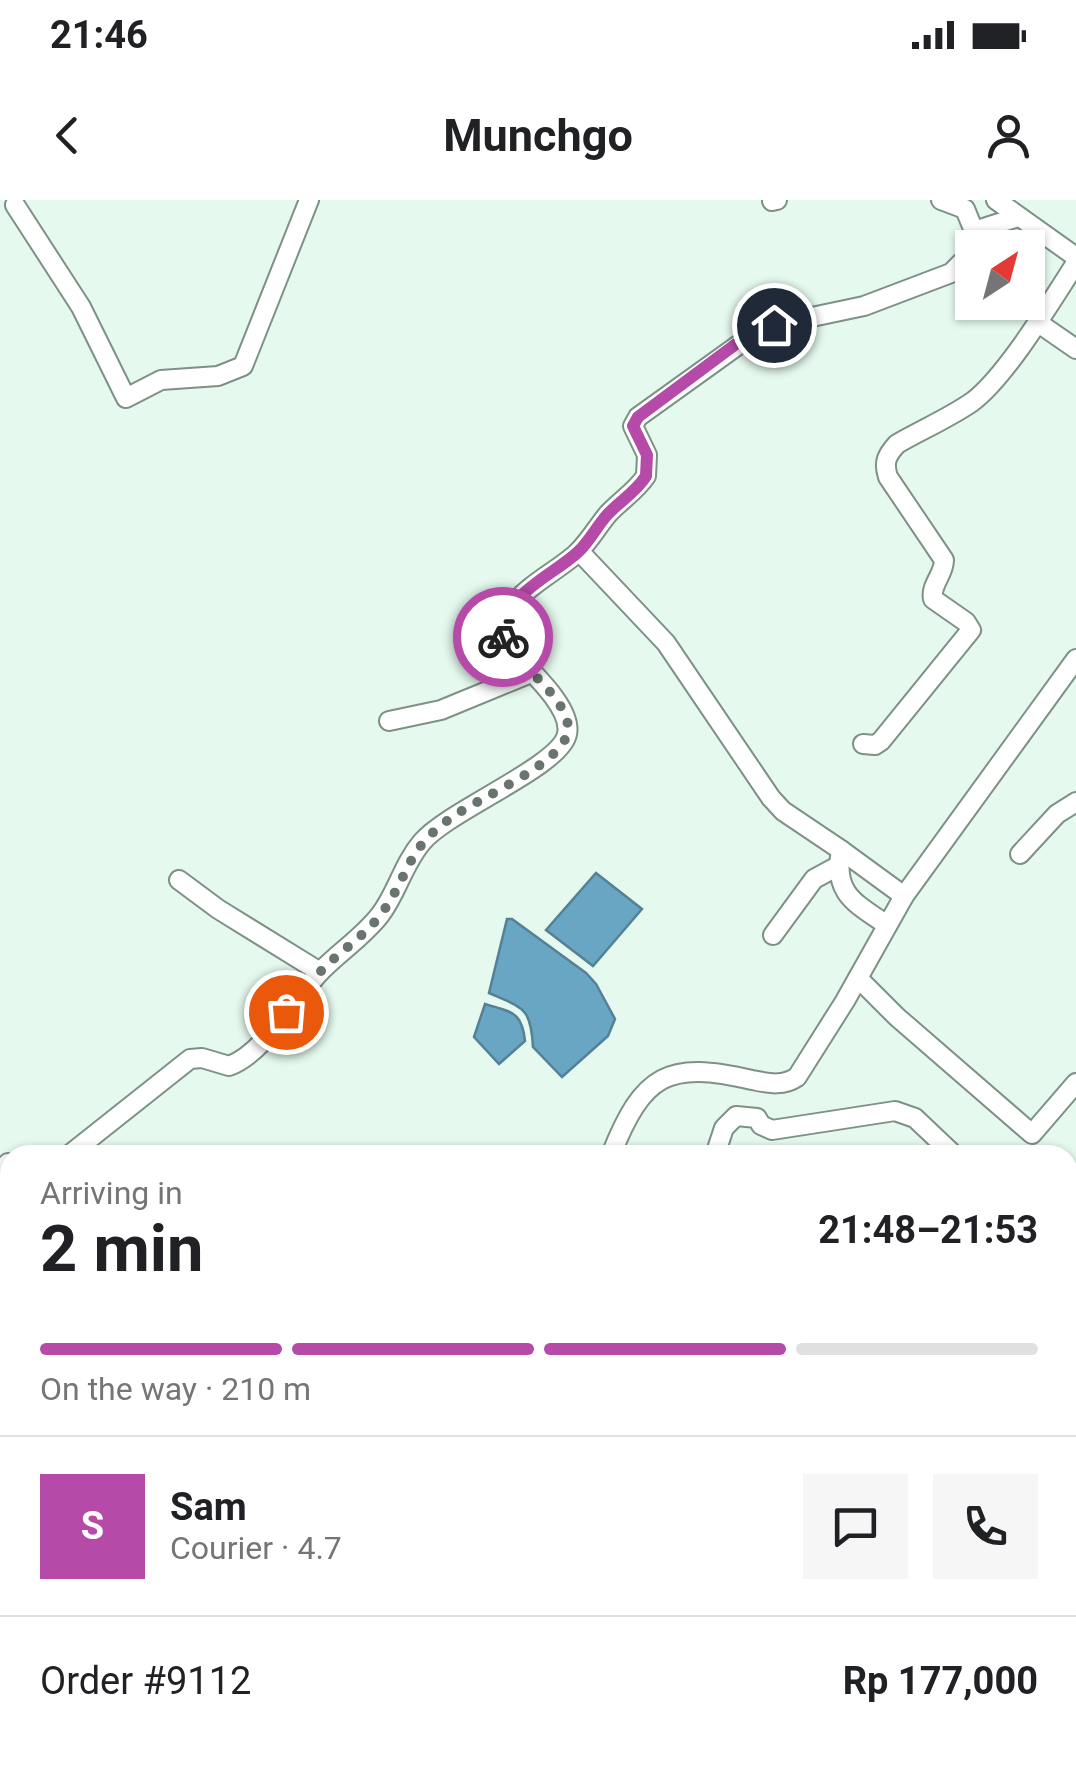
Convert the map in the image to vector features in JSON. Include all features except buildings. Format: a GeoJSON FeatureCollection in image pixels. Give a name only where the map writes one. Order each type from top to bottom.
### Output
{"type":"FeatureCollection","features":[{"type":"Feature","properties":{"kind":"street"},"geometry":{"type":"LineString","coordinates":[[11,206],[81,307],[126,398],[161,380],[218,376],[242,366],[309,200]]}},
{"type":"Feature","properties":{"kind":"street"},"geometry":{"type":"LineString","coordinates":[[941,200],[965,208],[974,230]]}},
{"type":"Feature","properties":{"kind":"street"},"geometry":{"type":"LineString","coordinates":[[996,200],[1076,260],[1045,309]]}},
{"type":"Feature","properties":{"kind":"street"},"geometry":{"type":"LineString","coordinates":[[977,230],[1018,217]]}},
{"type":"Feature","properties":{"kind":"street"},"geometry":{"type":"LineString","coordinates":[[81,1145],[190,1059],[202,1058],[229,1066],[247,1057],[320,972],[382,913],[420,843],[438,827],[540,765],[562,746],[568,734],[567,720],[560,706],[503,638],[506,616],[530,588],[579,551],[646,476],[647,455],[633,426],[638,417],[755,333],[774,325],[864,306],[955,270]]}},
{"type":"Feature","properties":{"kind":"street"},"geometry":{"type":"LineString","coordinates":[[1045,317],[1076,348]]}},
{"type":"Feature","properties":{"kind":"street"},"geometry":{"type":"LineString","coordinates":[[864,744],[881,741],[971,630],[966,622],[933,599],[932,590],[944,560],[888,477],[884,466],[888,454],[897,444],[972,402],[995,379],[1038,320]]}},
{"type":"Feature","properties":{"kind":"street"},"geometry":{"type":"LineString","coordinates":[[579,551],[666,643],[783,811],[839,858],[904,896]]}},
{"type":"Feature","properties":{"kind":"street"},"geometry":{"type":"LineString","coordinates":[[615,1145],[624,1124],[648,1091],[671,1072],[698,1071],[781,1084],[796,1077],[904,896],[1076,659]]}},
{"type":"Feature","properties":{"kind":"street"},"geometry":{"type":"LineString","coordinates":[[389,721],[441,710],[531,673]]}},
{"type":"Feature","properties":{"kind":"street"},"geometry":{"type":"LineString","coordinates":[[1020,854],[1057,814],[1076,802]]}},
{"type":"Feature","properties":{"kind":"street"},"geometry":{"type":"LineString","coordinates":[[839,858],[844,892],[888,926]]}},
{"type":"Feature","properties":{"kind":"street"},"geometry":{"type":"LineString","coordinates":[[773,935],[814,879],[839,858]]}},
{"type":"Feature","properties":{"kind":"street"},"geometry":{"type":"LineString","coordinates":[[179,880],[320,972]]}},
{"type":"Feature","properties":{"kind":"street"},"geometry":{"type":"LineString","coordinates":[[858,978],[897,1018],[1032,1134],[1076,1083]]}},
{"type":"Feature","properties":{"kind":"street"},"geometry":{"type":"LineString","coordinates":[[760,1082],[757,1118],[772,1130],[902,1112],[915,1118],[943,1145]]}},
{"type":"Feature","properties":{"kind":"street"},"geometry":{"type":"LineString","coordinates":[[718,1145],[728,1120],[736,1116],[757,1118]]}},
{"type":"Feature","properties":{"kind":"water"},"geometry":{"type":"Polygon","coordinates":[[[596,873],[642,909],[593,966],[546,930],[596,873]]]}},
{"type":"Feature","properties":{"kind":"water"},"geometry":{"type":"Polygon","coordinates":[[[507,919],[586,973],[615,1019],[608,1036],[562,1077],[533,1047],[530,1024],[523,1011],[489,993],[507,919]]]}},
{"type":"Feature","properties":{"kind":"water"},"geometry":{"type":"Polygon","coordinates":[[[485,1004],[514,1014],[523,1031],[525,1041],[499,1064],[474,1037],[485,1004]]]}},
{"type":"Feature","properties":{"kind":"way so far"},"geometry":{"type":"LineString","coordinates":[[286,1012],[320,972],[382,913],[420,843],[459,812],[540,765],[562,746],[568,734],[560,706],[503,637]]}},
{"type":"Feature","properties":{"kind":"route"},"geometry":{"type":"LineString","coordinates":[[503,637],[506,616],[516,603],[579,551],[613,509],[641,485],[649,466],[634,432],[638,417],[736,344],[774,325]]}}]}
